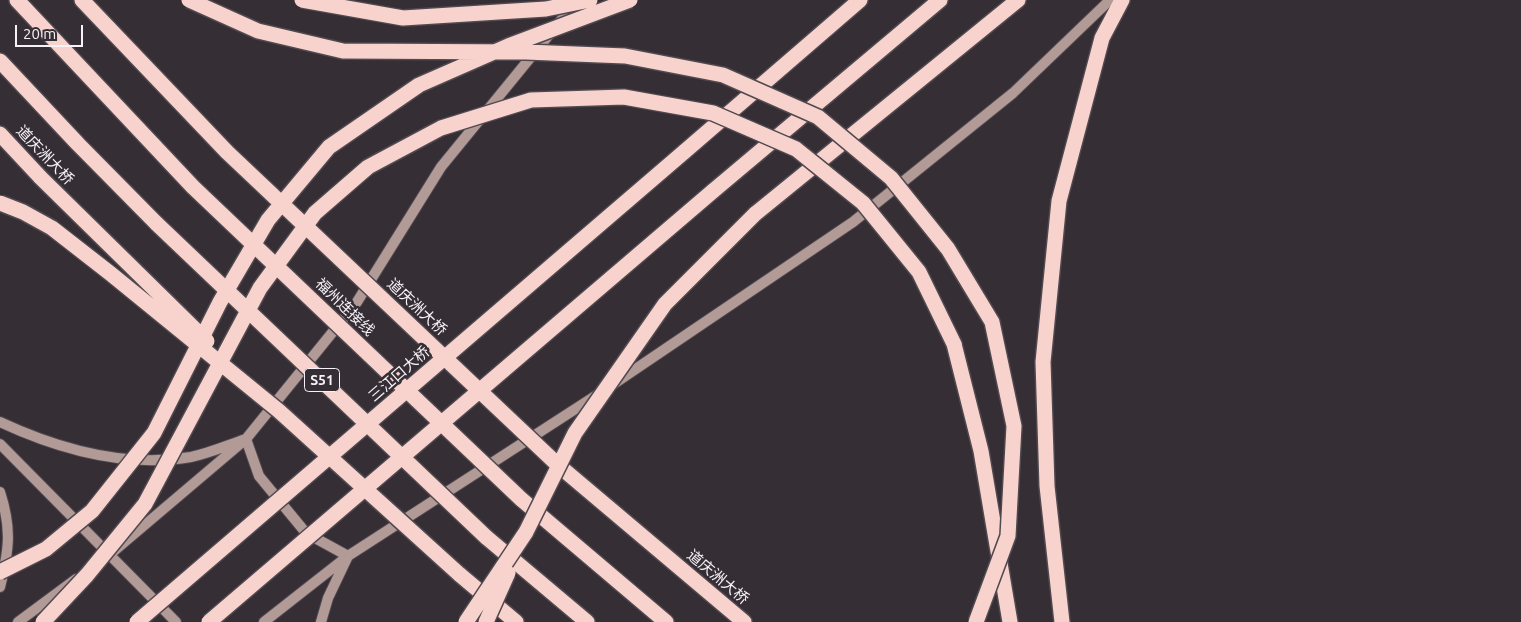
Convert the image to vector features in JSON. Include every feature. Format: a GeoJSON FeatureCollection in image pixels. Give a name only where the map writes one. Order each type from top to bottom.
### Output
{"type":"FeatureCollection","features":[{"type":"Feature","properties":{"kind":"highway","name":"福州连接线"},"geometry":{"type":"LineString","coordinates":[[17,0],[192,187],[521,499],[666,622]]}},
{"type":"Feature","properties":{"kind":"highway","name":"道庆洲大桥"},"geometry":{"type":"LineString","coordinates":[[82,0],[226,152],[558,465],[744,622]]}},
{"type":"Feature","properties":{"kind":"highway"},"geometry":{"type":"LineString","coordinates":[[189,0],[258,31],[343,51],[526,52],[626,56],[723,75],[818,117],[891,178],[948,248],[992,322],[1014,426],[1008,536],[976,622]]}},
{"type":"Feature","properties":{"kind":"highway"},"geometry":{"type":"LineString","coordinates":[[302,0],[402,18],[546,10],[590,0]]}},
{"type":"Feature","properties":{"kind":"highway"},"geometry":{"type":"LineString","coordinates":[[0,572],[46,549],[92,511],[154,433],[220,302],[268,220],[329,147],[419,85],[508,46],[630,0]]}},
{"type":"Feature","properties":{"kind":"highway","name":"三江口大桥"},"geometry":{"type":"LineString","coordinates":[[138,622],[860,0]]}},
{"type":"Feature","properties":{"kind":"highway"},"geometry":{"type":"LineString","coordinates":[[209,622],[713,191],[940,0]]}},
{"type":"Feature","properties":{"kind":"highway"},"geometry":{"type":"LineString","coordinates":[[486,622],[526,532],[575,433],[665,304],[755,214],[1018,0]]}},
{"type":"Feature","properties":{"kind":"highway"},"geometry":{"type":"LineString","coordinates":[[1062,622],[1047,486],[1044,352],[1059,201],[1102,38],[1122,0]]}},
{"type":"Feature","properties":{"kind":"highway","name":"S51"},"geometry":{"type":"LineString","coordinates":[[0,61],[157,224],[486,537],[587,622]]}},
{"type":"Feature","properties":{"kind":"highway"},"geometry":{"type":"LineString","coordinates":[[43,622],[87,575],[145,504],[260,288],[315,213],[368,167],[442,128],[531,100],[624,97],[713,113],[796,149],[863,203],[918,272],[956,353],[981,451],[1010,622]]}},
{"type":"Feature","properties":{"kind":"highway","name":"道庆洲大桥"},"geometry":{"type":"LineString","coordinates":[[0,134],[40,178],[279,411]]}},
{"type":"Feature","properties":{"kind":"highway"},"geometry":{"type":"LineString","coordinates":[[0,203],[23,212],[52,228],[279,411],[459,574],[516,622]]}},
{"type":"Feature","properties":{"kind":"highway"},"geometry":{"type":"LineString","coordinates":[[466,622],[526,532]]}},
{"type":"Feature","properties":{"kind":"main road"},"geometry":{"type":"LineString","coordinates":[[18,622],[110,554],[246,439],[357,302],[441,167],[577,0]]}},
{"type":"Feature","properties":{"kind":"main road"},"geometry":{"type":"LineString","coordinates":[[264,622],[348,556],[592,398],[853,222],[1013,93],[1110,0]]}},
{"type":"Feature","properties":{"kind":"main road"},"geometry":{"type":"LineString","coordinates":[[0,422],[33,437],[87,454],[140,461],[193,456],[246,439]]}},
{"type":"Feature","properties":{"kind":"main road"},"geometry":{"type":"LineString","coordinates":[[246,439],[260,476],[306,533],[348,556]]}},
{"type":"Feature","properties":{"kind":"main road"},"geometry":{"type":"LineString","coordinates":[[0,444],[176,622]]}},
{"type":"Feature","properties":{"kind":"main road"},"geometry":{"type":"LineString","coordinates":[[0,492],[7,512],[9,550],[0,587]]}},
{"type":"Feature","properties":{"kind":"main road"},"geometry":{"type":"LineString","coordinates":[[321,622],[328,598],[348,556]]}}]}
